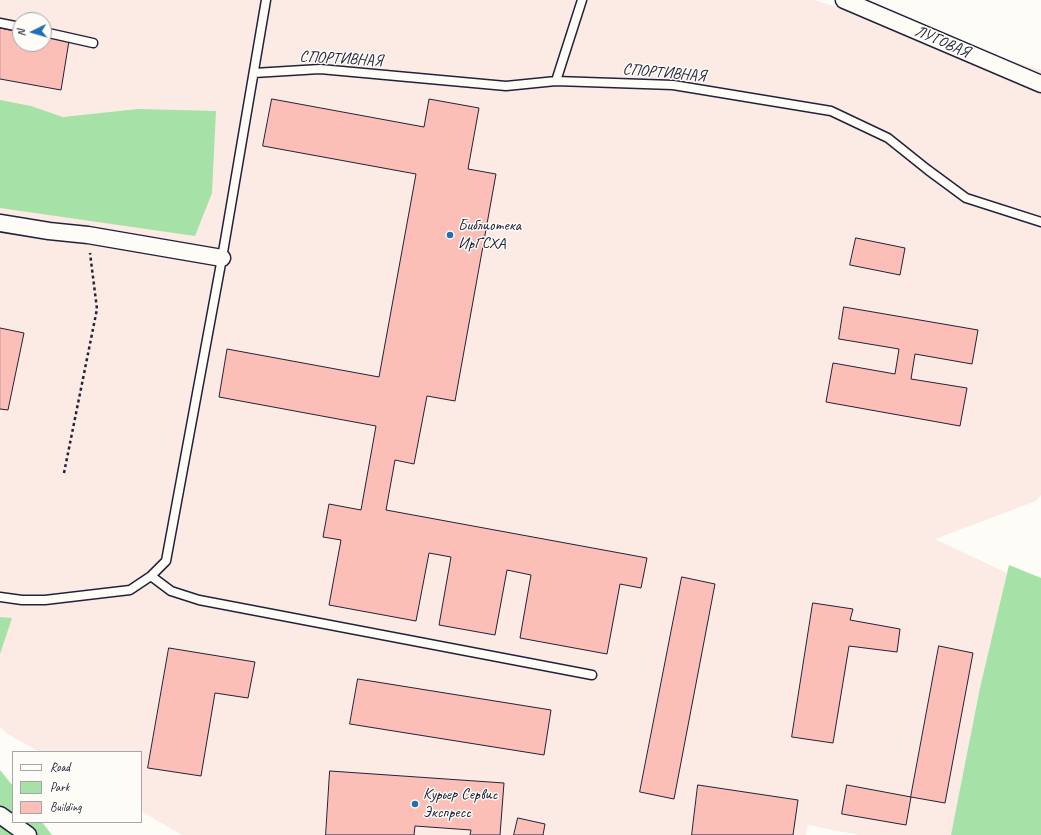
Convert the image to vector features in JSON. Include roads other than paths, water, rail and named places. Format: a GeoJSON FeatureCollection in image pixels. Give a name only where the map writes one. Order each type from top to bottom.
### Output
{"type":"FeatureCollection","features":[{"type":"Feature","properties":{"kind":"street","name":"ЛУГОВАЯ"},"geometry":{"type":"LineString","coordinates":[[844,0],[1041,84]]}},
{"type":"Feature","properties":{"kind":"street"},"geometry":{"type":"LineString","coordinates":[[0,223],[48,231],[88,235],[222,258]]}},
{"type":"Feature","properties":{"kind":"street"},"geometry":{"type":"LineString","coordinates":[[0,815],[28,835]]}},
{"type":"Feature","properties":{"kind":"lane"},"geometry":{"type":"LineString","coordinates":[[0,597],[22,600],[45,600],[130,590],[152,576],[166,561],[222,258],[266,0]]}},
{"type":"Feature","properties":{"kind":"lane"},"geometry":{"type":"LineString","coordinates":[[556,81],[582,0]]}},
{"type":"Feature","properties":{"kind":"lane"},"geometry":{"type":"LineString","coordinates":[[0,23],[12,25]]}},
{"type":"Feature","properties":{"kind":"lane"},"geometry":{"type":"LineString","coordinates":[[52,34],[93,43]]}},
{"type":"Feature","properties":{"kind":"lane","name":"СПОРТИВНАЯ"},"geometry":{"type":"LineString","coordinates":[[254,73],[320,69],[506,86],[556,81],[673,85],[831,111],[888,138],[966,198],[1041,222]]}},
{"type":"Feature","properties":{"kind":"lane"},"geometry":{"type":"LineString","coordinates":[[152,576],[171,591],[199,600],[592,675]]}},
{"type":"Feature","properties":{"kind":"place","name":"Библиотека ИрГСХА"},"geometry":{"type":"Point","coordinates":[450,235]}},
{"type":"Feature","properties":{"kind":"place","name":"Курьер Сервис Экспресс"},"geometry":{"type":"Point","coordinates":[415,804]}}]}
